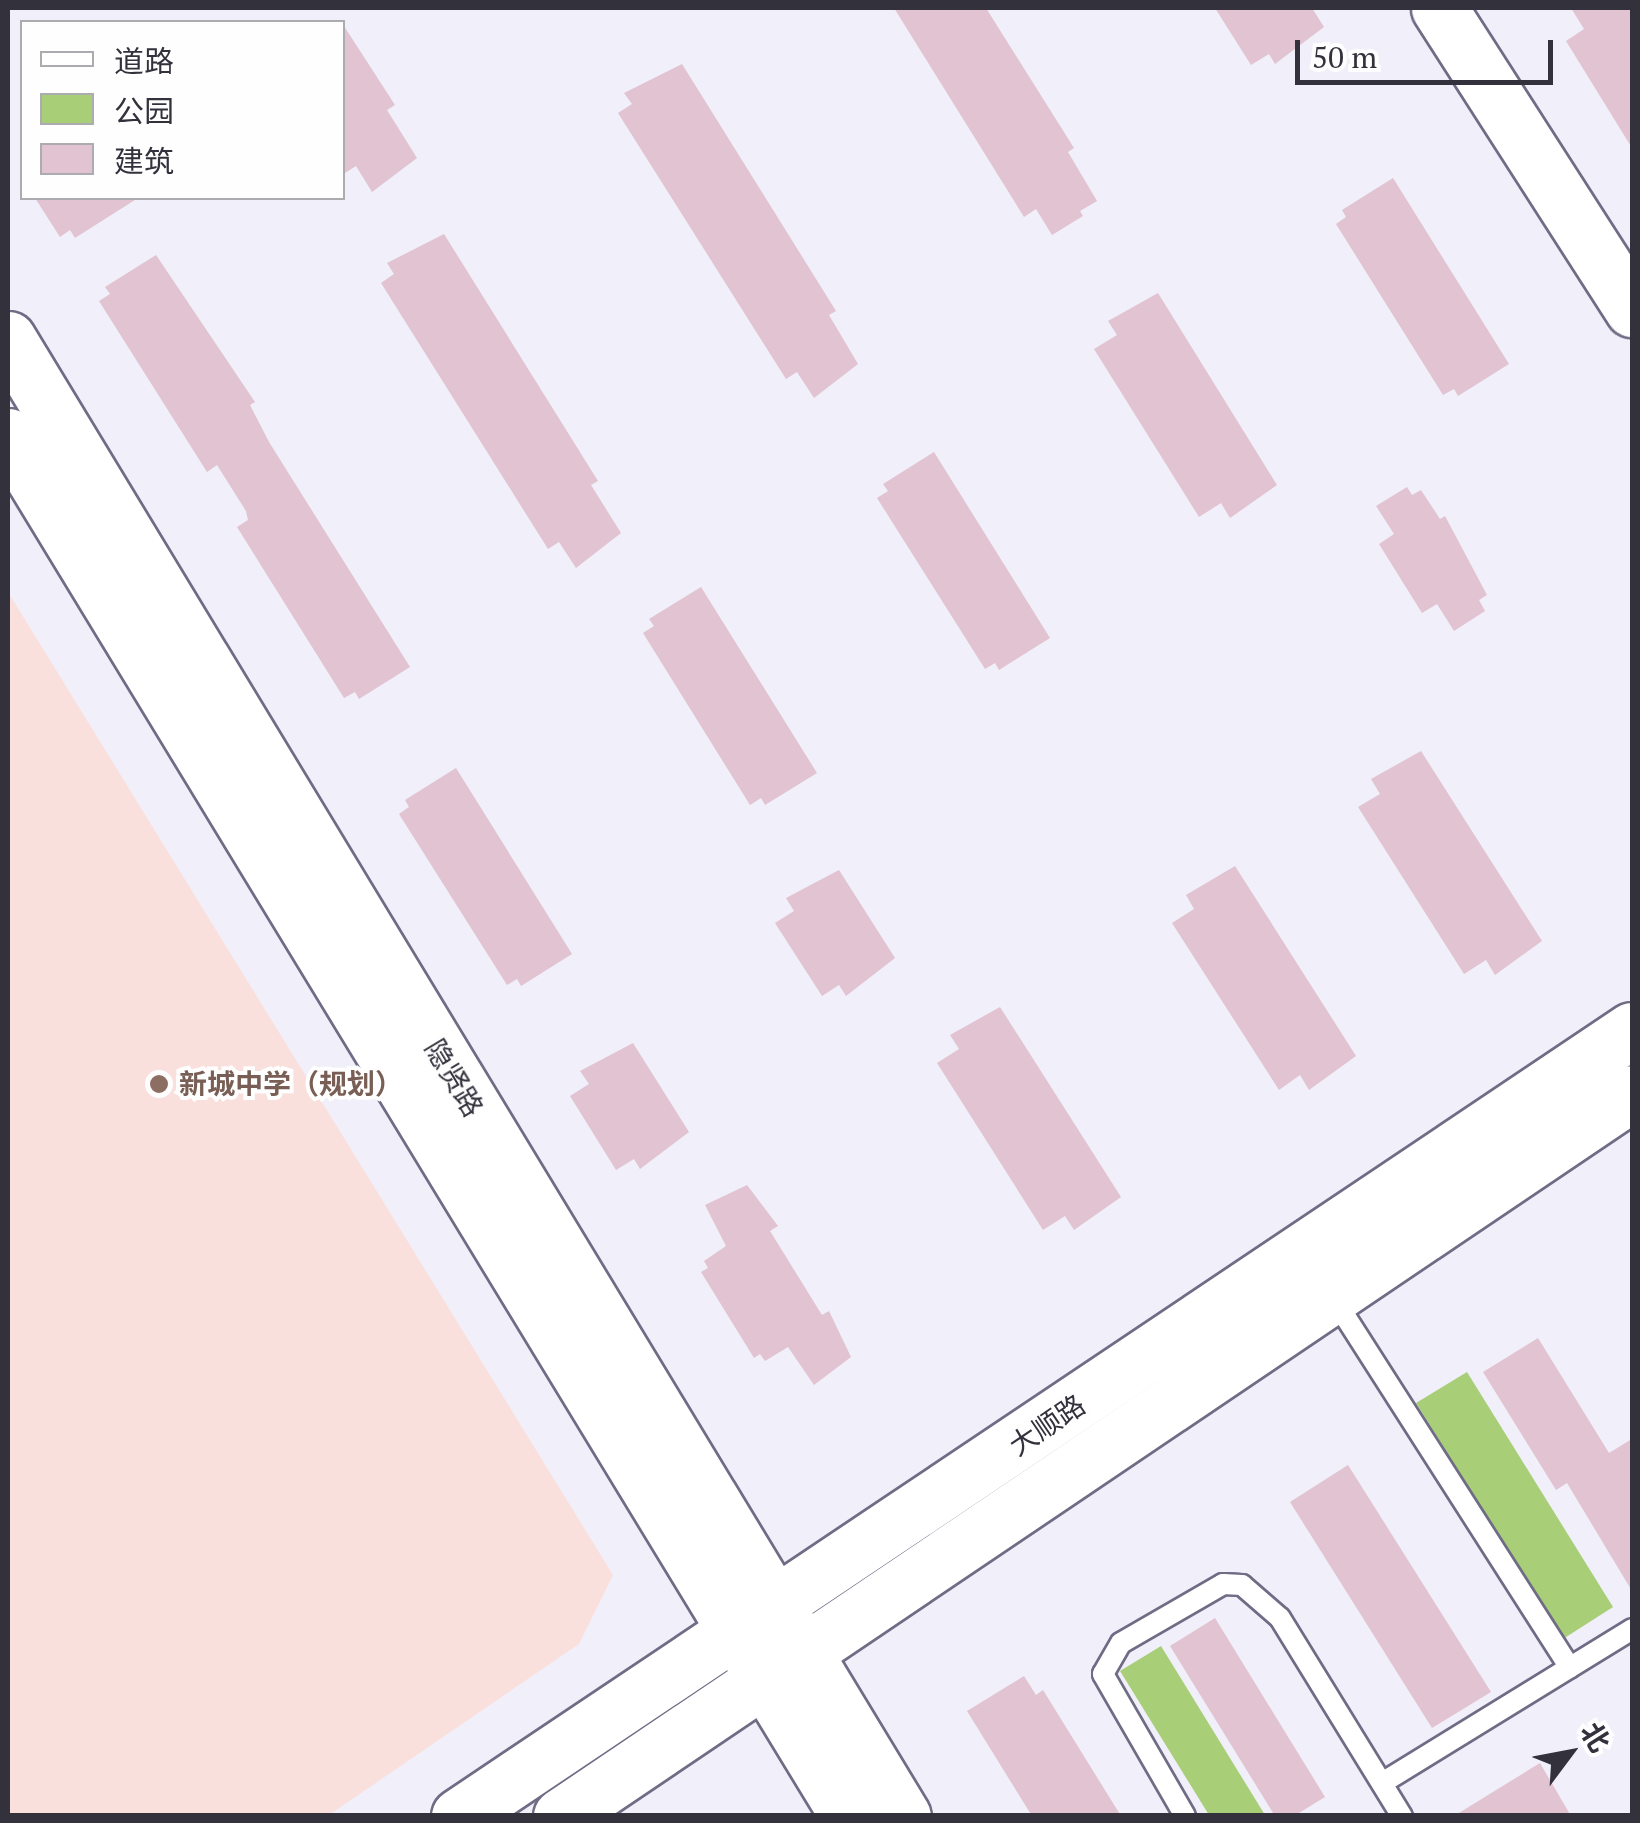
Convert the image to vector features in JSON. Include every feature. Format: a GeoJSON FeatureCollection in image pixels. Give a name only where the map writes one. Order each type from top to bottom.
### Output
{"type":"FeatureCollection","features":[{"type":"Feature","properties":{"kind":"street"},"geometry":{"type":"LineString","coordinates":[[1439,8],[1632,309]]}},
{"type":"Feature","properties":{"kind":"street","name":"隐贤路"},"geometry":{"type":"LineString","coordinates":[[8,339],[754,1620]]}},
{"type":"Feature","properties":{"kind":"street","name":"隐贤路"},"geometry":{"type":"LineString","coordinates":[[8,436],[784,1668],[904,1816]]}},
{"type":"Feature","properties":{"kind":"street","name":"大顺路"},"geometry":{"type":"LineString","coordinates":[[459,1816],[1632,1030]]}},
{"type":"Feature","properties":{"kind":"street","name":"大顺路"},"geometry":{"type":"LineString","coordinates":[[561,1816],[1632,1093]]}},
{"type":"Feature","properties":{"kind":"street","name":"隐贤路"},"geometry":{"type":"LineString","coordinates":[[784,1668],[848,1816]]}},
{"type":"Feature","properties":{"kind":"lane"},"geometry":{"type":"LineString","coordinates":[[1343,1313],[1570,1668]]}},
{"type":"Feature","properties":{"kind":"lane"},"geometry":{"type":"LineString","coordinates":[[1185,1816],[1104,1674],[1121,1643],[1223,1584],[1251,1591],[1280,1618],[1402,1816]]}},
{"type":"Feature","properties":{"kind":"lane"},"geometry":{"type":"LineString","coordinates":[[1382,1783],[1632,1629]]}},
{"type":"Feature","properties":{"kind":"shaded area","name":"新城中学（规划）"},"geometry":{"type":"Polygon","coordinates":[[[8,592],[613,1575],[579,1644],[329,1815],[8,1815],[8,592]]]}},
{"type":"Feature","properties":{"kind":"green space"},"geometry":{"type":"Polygon","coordinates":[[[1467,1372],[1613,1607],[1563,1639],[1416,1403],[1467,1372]]]}},
{"type":"Feature","properties":{"kind":"green space"},"geometry":{"type":"Polygon","coordinates":[[[1161,1646],[1265,1815],[1209,1815],[1120,1671],[1161,1646]]]}},
{"type":"Feature","properties":{"kind":"building"},"geometry":{"type":"Polygon","coordinates":[[[894,8],[986,8],[1074,148],[1068,152],[1097,201],[1080,211],[1083,216],[1052,235],[1036,209],[1024,217],[894,8]]]}},
{"type":"Feature","properties":{"kind":"building"},"geometry":{"type":"Polygon","coordinates":[[[1215,8],[1312,8],[1324,27],[1275,64],[1269,54],[1251,65],[1215,8]]]}},
{"type":"Feature","properties":{"kind":"building"},"geometry":{"type":"Polygon","coordinates":[[[1571,8],[1632,8],[1632,148],[1566,41],[1584,29],[1571,8]]]}},
{"type":"Feature","properties":{"kind":"building"},"geometry":{"type":"Polygon","coordinates":[[[345,28],[395,105],[387,110],[417,158],[372,192],[356,166],[345,173],[345,28]]]}},
{"type":"Feature","properties":{"kind":"building"},"geometry":{"type":"Polygon","coordinates":[[[682,64],[836,311],[829,315],[858,364],[814,398],[797,372],[786,379],[618,113],[632,104],[624,93],[682,64]]]}},
{"type":"Feature","properties":{"kind":"building"},"geometry":{"type":"Polygon","coordinates":[[[1393,178],[1509,364],[1458,396],[1454,389],[1443,395],[1336,224],[1346,217],[1342,210],[1393,178]]]}},
{"type":"Feature","properties":{"kind":"building"},"geometry":{"type":"Polygon","coordinates":[[[36,200],[135,200],[75,238],[70,230],[60,237],[36,200]]]}},
{"type":"Feature","properties":{"kind":"building"},"geometry":{"type":"Polygon","coordinates":[[[444,234],[598,481],[591,485],[621,533],[576,568],[559,542],[548,549],[381,283],[394,274],[387,263],[444,234]]]}},
{"type":"Feature","properties":{"kind":"building"},"geometry":{"type":"Polygon","coordinates":[[[156,255],[255,402],[250,405],[269,442],[410,667],[359,699],[355,692],[344,698],[237,527],[248,520],[246,511],[217,465],[207,472],[99,301],[110,294],[105,287],[156,255]]]}},
{"type":"Feature","properties":{"kind":"building"},"geometry":{"type":"Polygon","coordinates":[[[1158,293],[1277,485],[1230,518],[1221,503],[1199,517],[1094,349],[1117,335],[1108,321],[1158,293]]]}},
{"type":"Feature","properties":{"kind":"building"},"geometry":{"type":"Polygon","coordinates":[[[934,452],[1050,638],[999,670],[995,663],[985,669],[877,498],[888,491],[883,484],[934,452]]]}},
{"type":"Feature","properties":{"kind":"building"},"geometry":{"type":"Polygon","coordinates":[[[1407,487],[1412,495],[1421,490],[1440,519],[1445,516],[1487,595],[1479,600],[1485,611],[1454,631],[1437,604],[1422,613],[1379,544],[1394,534],[1376,506],[1407,487]]]}},
{"type":"Feature","properties":{"kind":"building"},"geometry":{"type":"Polygon","coordinates":[[[701,587],[817,773],[765,805],[761,798],[750,805],[643,633],[654,626],[649,619],[701,587]]]}},
{"type":"Feature","properties":{"kind":"building"},"geometry":{"type":"Polygon","coordinates":[[[1421,751],[1542,941],[1495,975],[1486,960],[1464,974],[1358,807],[1380,794],[1371,779],[1421,751]]]}},
{"type":"Feature","properties":{"kind":"building"},"geometry":{"type":"Polygon","coordinates":[[[456,768],[572,954],[521,986],[517,979],[507,985],[399,814],[409,807],[405,800],[456,768]]]}},
{"type":"Feature","properties":{"kind":"building"},"geometry":{"type":"Polygon","coordinates":[[[1235,866],[1356,1056],[1309,1090],[1300,1075],[1279,1090],[1172,923],[1194,909],[1186,895],[1235,866]]]}},
{"type":"Feature","properties":{"kind":"building"},"geometry":{"type":"Polygon","coordinates":[[[839,870],[895,958],[846,996],[839,985],[822,996],[775,923],[794,911],[786,898],[839,870]]]}},
{"type":"Feature","properties":{"kind":"building"},"geometry":{"type":"Polygon","coordinates":[[[1000,1007],[1121,1197],[1074,1230],[1065,1216],[1043,1230],[937,1063],[959,1049],[950,1035],[1000,1007]]]}},
{"type":"Feature","properties":{"kind":"building"},"geometry":{"type":"Polygon","coordinates":[[[633,1043],[689,1132],[640,1169],[634,1159],[616,1170],[570,1096],[589,1084],[580,1071],[633,1043]]]}},
{"type":"Feature","properties":{"kind":"building"},"geometry":{"type":"Polygon","coordinates":[[[747,1185],[778,1226],[770,1231],[822,1315],[829,1311],[851,1357],[814,1385],[788,1347],[765,1361],[760,1354],[754,1358],[701,1272],[708,1268],[704,1261],[726,1246],[705,1205],[747,1185]]]}},
{"type":"Feature","properties":{"kind":"building"},"geometry":{"type":"Polygon","coordinates":[[[1538,1338],[1609,1453],[1632,1439],[1632,1591],[1567,1483],[1556,1490],[1483,1372],[1538,1338]]]}},
{"type":"Feature","properties":{"kind":"building"},"geometry":{"type":"Polygon","coordinates":[[[1348,1465],[1491,1692],[1432,1728],[1290,1502],[1348,1465]]]}},
{"type":"Feature","properties":{"kind":"building"},"geometry":{"type":"Polygon","coordinates":[[[1215,1618],[1325,1797],[1294,1816],[1275,1816],[1170,1646],[1215,1618]]]}},
{"type":"Feature","properties":{"kind":"building"},"geometry":{"type":"Polygon","coordinates":[[[1024,1676],[1036,1695],[1043,1690],[1121,1816],[1032,1816],[967,1711],[1024,1676]]]}},
{"type":"Feature","properties":{"kind":"building"},"geometry":{"type":"Polygon","coordinates":[[[1540,1763],[1571,1816],[1454,1816],[1540,1763]]]}},
{"type":"Feature","properties":{"kind":"place","name":"新城中学（规划）"},"geometry":{"type":"Point","coordinates":[159,1084]}}]}
